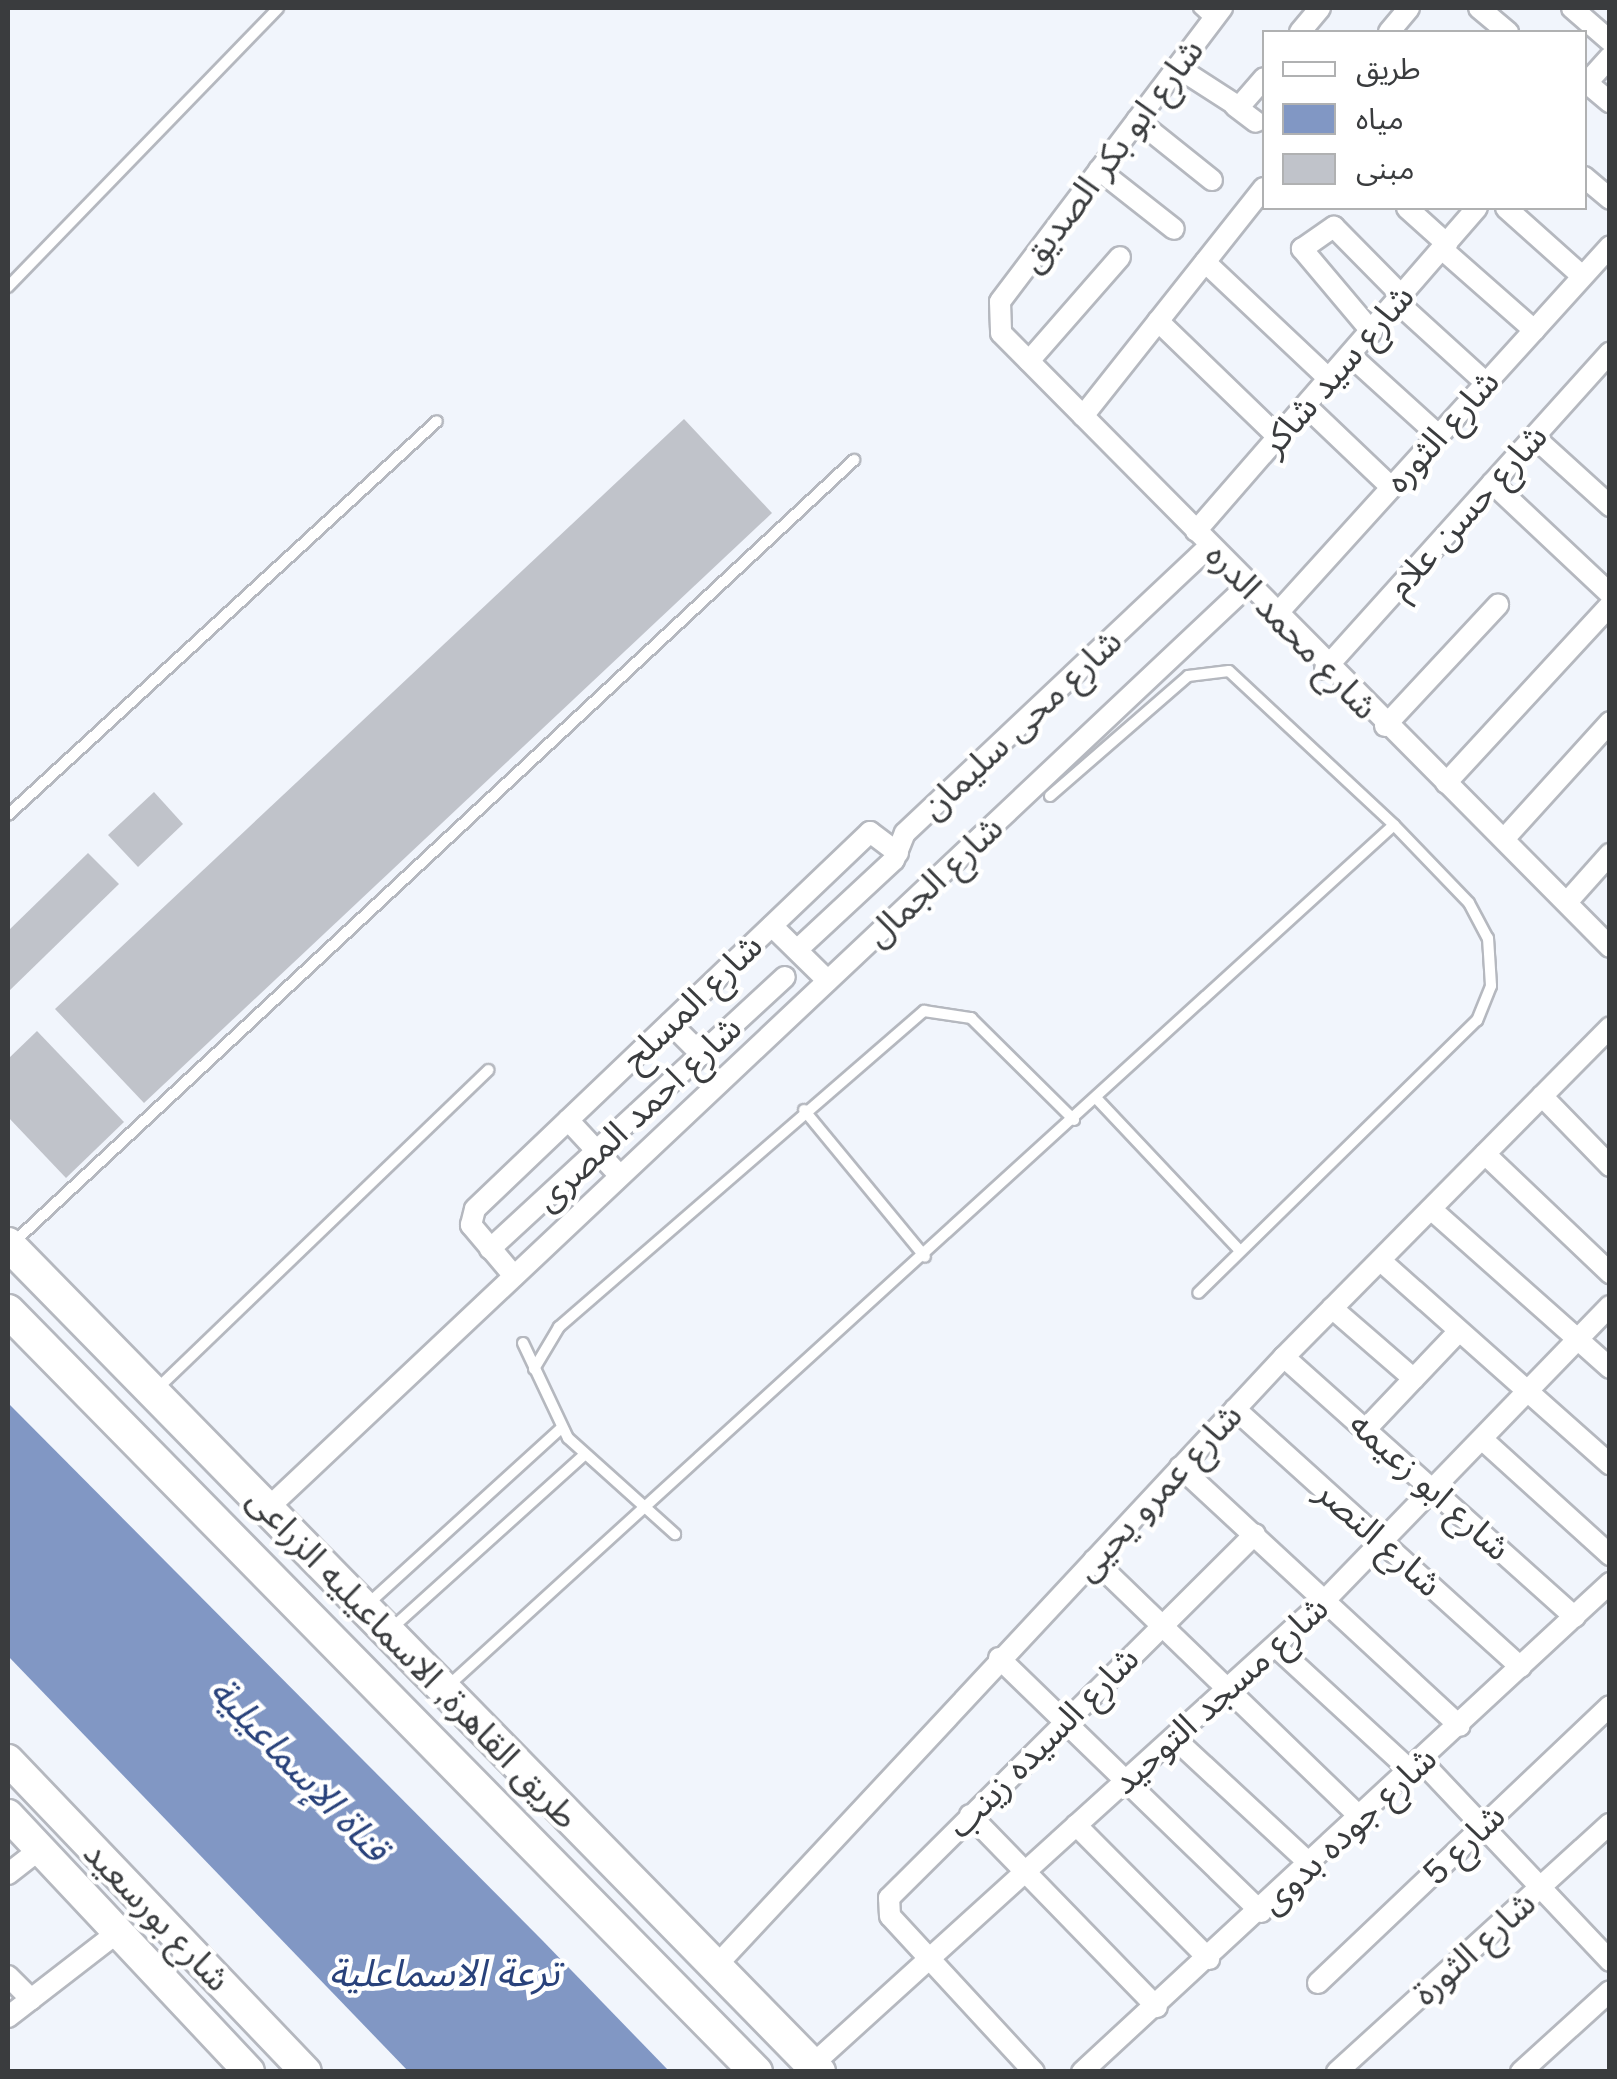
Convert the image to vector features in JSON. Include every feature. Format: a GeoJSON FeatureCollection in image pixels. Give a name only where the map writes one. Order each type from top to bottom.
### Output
{"type":"FeatureCollection","features":[{"type":"Feature","properties":{"kind":"main road","name":"طريق القاهرة, الاسماعيليه الزراعى"},"geometry":{"type":"LineString","coordinates":[[9,1245],[815,2068]]}},
{"type":"Feature","properties":{"kind":"main road","name":"طريق القاهرة, الاسماعيليه الزراعى"},"geometry":{"type":"LineString","coordinates":[[8,1311],[756,2072]]}},
{"type":"Feature","properties":{"kind":"main road","name":"شارع بورسعيد"},"geometry":{"type":"LineString","coordinates":[[8,1760],[306,2072]]}},
{"type":"Feature","properties":{"kind":"main road","name":"شارع بورسعيد"},"geometry":{"type":"LineString","coordinates":[[8,1815],[250,2072]]}},
{"type":"Feature","properties":{"kind":"street"},"geometry":{"type":"LineString","coordinates":[[1302,30],[1320,8]]}},
{"type":"Feature","properties":{"kind":"street"},"geometry":{"type":"LineString","coordinates":[[1479,8],[1506,30]]}},
{"type":"Feature","properties":{"kind":"street"},"geometry":{"type":"LineString","coordinates":[[1572,8],[1610,41]]}},
{"type":"Feature","properties":{"kind":"street","name":"شارع ابو بكر الصديق"},"geometry":{"type":"LineString","coordinates":[[1000,302],[1176,67],[1211,12]]}},
{"type":"Feature","properties":{"kind":"street"},"geometry":{"type":"LineString","coordinates":[[1587,84],[1610,57]]}},
{"type":"Feature","properties":{"kind":"street"},"geometry":{"type":"LineString","coordinates":[[1176,67],[1256,122]]}},
{"type":"Feature","properties":{"kind":"street"},"geometry":{"type":"LineString","coordinates":[[1235,106],[1262,80]]}},
{"type":"Feature","properties":{"kind":"street"},"geometry":{"type":"LineString","coordinates":[[1587,86],[1610,102]]}},
{"type":"Feature","properties":{"kind":"street"},"geometry":{"type":"LineString","coordinates":[[1137,120],[1212,180]]}},
{"type":"Feature","properties":{"kind":"street"},"geometry":{"type":"LineString","coordinates":[[1099,170],[1174,229]]}},
{"type":"Feature","properties":{"kind":"street"},"geometry":{"type":"LineString","coordinates":[[1587,180],[1610,200]]}},
{"type":"Feature","properties":{"kind":"street"},"geometry":{"type":"LineString","coordinates":[[1083,416],[1262,191]]}},
{"type":"Feature","properties":{"kind":"street"},"geometry":{"type":"LineString","coordinates":[[1409,210],[1534,330]]}},
{"type":"Feature","properties":{"kind":"street","name":"شارع سيد شاكر"},"geometry":{"type":"LineString","coordinates":[[1203,538],[1279,438],[1475,210]]}},
{"type":"Feature","properties":{"kind":"street"},"geometry":{"type":"LineString","coordinates":[[1508,210],[1582,276]]}},
{"type":"Feature","properties":{"kind":"street"},"geometry":{"type":"LineString","coordinates":[[1372,332],[1302,258],[1324,226],[1486,383]]}},
{"type":"Feature","properties":{"kind":"street","name":"شارع الثوره"},"geometry":{"type":"LineString","coordinates":[[1275,616],[1610,246]]}},
{"type":"Feature","properties":{"kind":"street"},"geometry":{"type":"LineString","coordinates":[[1028,361],[1120,257]]}},
{"type":"Feature","properties":{"kind":"street"},"geometry":{"type":"LineString","coordinates":[[1205,262],[1330,380]]}},
{"type":"Feature","properties":{"kind":"street","name":"شارع محمد الدره"},"geometry":{"type":"LineString","coordinates":[[1000,302],[1001,333],[1203,538],[1325,670],[1570,900],[1610,948]]}},
{"type":"Feature","properties":{"kind":"street"},"geometry":{"type":"LineString","coordinates":[[1158,321],[1279,438]]}},
{"type":"Feature","properties":{"kind":"street","name":"شارع حسن علام"},"geometry":{"type":"LineString","coordinates":[[1325,670],[1610,353]]}},
{"type":"Feature","properties":{"kind":"street"},"geometry":{"type":"LineString","coordinates":[[1351,356],[1438,435]]}},
{"type":"Feature","properties":{"kind":"street"},"geometry":{"type":"LineString","coordinates":[[1306,406],[1392,487]]}},
{"type":"Feature","properties":{"kind":"street"},"geometry":{"type":"LineString","coordinates":[[1534,437],[1610,506]]}},
{"type":"Feature","properties":{"kind":"street"},"geometry":{"type":"LineString","coordinates":[[1492,483],[1610,594]]}},
{"type":"Feature","properties":{"kind":"street","name":"شارع محى سليمان"},"geometry":{"type":"LineString","coordinates":[[797,950],[898,853],[905,832],[1203,538]]}},
{"type":"Feature","properties":{"kind":"street","name":"شارع الجمال"},"geometry":{"type":"LineString","coordinates":[[266,1509],[1247,586]]}},
{"type":"Feature","properties":{"kind":"street"},"geometry":{"type":"LineString","coordinates":[[1446,784],[1610,605]]}},
{"type":"Feature","properties":{"kind":"street"},"geometry":{"type":"LineString","coordinates":[[1385,726],[1498,606]]}},
{"type":"Feature","properties":{"kind":"street"},"geometry":{"type":"LineString","coordinates":[[1504,839],[1610,722]]}},
{"type":"Feature","properties":{"kind":"street","name":"شارع المسلح"},"geometry":{"type":"LineString","coordinates":[[490,1249],[471,1214],[870,832],[898,853]]}},
{"type":"Feature","properties":{"kind":"street"},"geometry":{"type":"LineString","coordinates":[[1570,900],[1610,854]]}},
{"type":"Feature","properties":{"kind":"street","name":"شارع المسلح"},"geometry":{"type":"LineString","coordinates":[[772,926],[828,981]]}},
{"type":"Feature","properties":{"kind":"street","name":"شارع احمد المصرى"},"geometry":{"type":"LineString","coordinates":[[490,1249],[785,978]]}},
{"type":"Feature","properties":{"kind":"street"},"geometry":{"type":"LineString","coordinates":[[670,1023],[702,1055]]}},
{"type":"Feature","properties":{"kind":"street","name":"شارع عمرو يحيى"},"geometry":{"type":"LineString","coordinates":[[716,1966],[999,1658],[1284,1357],[1610,1027]]}},
{"type":"Feature","properties":{"kind":"street"},"geometry":{"type":"LineString","coordinates":[[1542,1096],[1610,1166]]}},
{"type":"Feature","properties":{"kind":"street"},"geometry":{"type":"LineString","coordinates":[[649,1104],[670,1129]]}},
{"type":"Feature","properties":{"kind":"street"},"geometry":{"type":"LineString","coordinates":[[568,1120],[620,1176]]}},
{"type":"Feature","properties":{"kind":"street"},"geometry":{"type":"LineString","coordinates":[[1485,1154],[1610,1273]]}},
{"type":"Feature","properties":{"kind":"street"},"geometry":{"type":"LineString","coordinates":[[1431,1209],[1610,1368]]}},
{"type":"Feature","properties":{"kind":"street"},"geometry":{"type":"LineString","coordinates":[[490,1249],[514,1276]]}},
{"type":"Feature","properties":{"kind":"street"},"geometry":{"type":"LineString","coordinates":[[1380,1261],[1610,1464]]}},
{"type":"Feature","properties":{"kind":"street","name":"شارع مسجد التوحيد"},"geometry":{"type":"LineString","coordinates":[[815,2068],[1326,1598],[1610,1306]]}},
{"type":"Feature","properties":{"kind":"street"},"geometry":{"type":"LineString","coordinates":[[1332,1308],[1414,1379]]}},
{"type":"Feature","properties":{"kind":"street"},"geometry":{"type":"LineString","coordinates":[[1366,1429],[1459,1331]]}},
{"type":"Feature","properties":{"kind":"street","name":"شارع ابو زعيمه"},"geometry":{"type":"LineString","coordinates":[[1284,1357],[1575,1617]]}},
{"type":"Feature","properties":{"kind":"street","name":"شارع النصر"},"geometry":{"type":"LineString","coordinates":[[1235,1409],[1521,1668]]}},
{"type":"Feature","properties":{"kind":"street"},"geometry":{"type":"LineString","coordinates":[[1482,1439],[1610,1555]]}},
{"type":"Feature","properties":{"kind":"street"},"geometry":{"type":"LineString","coordinates":[[1180,1467],[1460,1726]]}},
{"type":"Feature","properties":{"kind":"street","name":"شارع السيده زينب"},"geometry":{"type":"LineString","coordinates":[[928,1961],[887,1904],[970,1816],[1255,1534]]}},
{"type":"Feature","properties":{"kind":"street"},"geometry":{"type":"LineString","coordinates":[[1094,1560],[1362,1819]]}},
{"type":"Feature","properties":{"kind":"street","name":"شارع جوده بدوى"},"geometry":{"type":"LineString","coordinates":[[1082,2072],[1312,1866],[1610,1583]]}},
{"type":"Feature","properties":{"kind":"street"},"geometry":{"type":"LineString","coordinates":[[1275,1646],[1483,1826],[1610,1962]]}},
{"type":"Feature","properties":{"kind":"street"},"geometry":{"type":"LineString","coordinates":[[999,1658],[1261,1912]]}},
{"type":"Feature","properties":{"kind":"street","name":"شارع 5"},"geometry":{"type":"LineString","coordinates":[[1318,1984],[1610,1706]]}},
{"type":"Feature","properties":{"kind":"street"},"geometry":{"type":"LineString","coordinates":[[1174,1738],[1312,1866]]}},
{"type":"Feature","properties":{"kind":"street"},"geometry":{"type":"LineString","coordinates":[[970,1816],[1156,2007]]}},
{"type":"Feature","properties":{"kind":"street","name":"شارع الثورة"},"geometry":{"type":"LineString","coordinates":[[1338,2072],[1610,1824]]}},
{"type":"Feature","properties":{"kind":"street"},"geometry":{"type":"LineString","coordinates":[[1076,1825],[1209,1959]]}},
{"type":"Feature","properties":{"kind":"street"},"geometry":{"type":"LineString","coordinates":[[8,1874],[40,1849]]}},
{"type":"Feature","properties":{"kind":"street"},"geometry":{"type":"LineString","coordinates":[[8,2017],[118,1932]]}},
{"type":"Feature","properties":{"kind":"street"},"geometry":{"type":"LineString","coordinates":[[928,1961],[1034,2072]]}},
{"type":"Feature","properties":{"kind":"street"},"geometry":{"type":"LineString","coordinates":[[8,1976],[31,1999]]}},
{"type":"Feature","properties":{"kind":"street"},"geometry":{"type":"LineString","coordinates":[[1521,2072],[1610,1991]]}},
{"type":"Feature","properties":{"kind":"lane"},"geometry":{"type":"LineString","coordinates":[[8,287],[278,8]]}},
{"type":"Feature","properties":{"kind":"lane"},"geometry":{"type":"LineString","coordinates":[[8,815],[436,421]]}},
{"type":"Feature","properties":{"kind":"lane"},"geometry":{"type":"LineString","coordinates":[[9,1245],[854,460]]}},
{"type":"Feature","properties":{"kind":"lane"},"geometry":{"type":"LineString","coordinates":[[1050,796],[1188,676],[1219,669],[1255,686],[1394,825],[1477,913],[1490,952],[1490,995],[1477,1020],[1198,1293]]}},
{"type":"Feature","properties":{"kind":"lane"},"geometry":{"type":"LineString","coordinates":[[443,1690],[925,1257],[1394,825]]}},
{"type":"Feature","properties":{"kind":"lane"},"geometry":{"type":"LineString","coordinates":[[534,1369],[559,1327],[915,1015],[943,1008],[970,1018],[1074,1120]]}},
{"type":"Feature","properties":{"kind":"lane"},"geometry":{"type":"LineString","coordinates":[[153,1393],[488,1070]]}},
{"type":"Feature","properties":{"kind":"lane"},"geometry":{"type":"LineString","coordinates":[[1097,1099],[1240,1251]]}},
{"type":"Feature","properties":{"kind":"lane"},"geometry":{"type":"LineString","coordinates":[[804,1110],[925,1257]]}},
{"type":"Feature","properties":{"kind":"lane"},"geometry":{"type":"LineString","coordinates":[[523,1343],[560,1429],[675,1534]]}},
{"type":"Feature","properties":{"kind":"lane"},"geometry":{"type":"LineString","coordinates":[[364,1608],[560,1429]]}},
{"type":"Feature","properties":{"kind":"lane"},"geometry":{"type":"LineString","coordinates":[[388,1632],[585,1454]]}},
{"type":"Feature","properties":{"kind":"water","name":"ترعة الاسماعلية"},"geometry":{"type":"Polygon","coordinates":[[[8,1403],[669,2071],[408,2071],[8,1656],[8,1403]]]}},
{"type":"Feature","properties":{"kind":"building"},"geometry":{"type":"Polygon","coordinates":[[[684,419],[772,513],[144,1103],[55,1009],[684,419]]]}},
{"type":"Feature","properties":{"kind":"building"},"geometry":{"type":"Polygon","coordinates":[[[154,792],[183,824],[138,867],[108,835],[154,792]]]}},
{"type":"Feature","properties":{"kind":"building"},"geometry":{"type":"Polygon","coordinates":[[[88,853],[119,884],[8,992],[8,931],[88,853]]]}},
{"type":"Feature","properties":{"kind":"building"},"geometry":{"type":"Polygon","coordinates":[[[37,1031],[124,1122],[66,1178],[8,1117],[8,1059],[37,1031]]]}},
{"type":"Feature","properties":{"kind":"water label","name":"قناة الإسماعيلية"},"geometry":{"type":"Point","coordinates":[299,1770]}}]}
